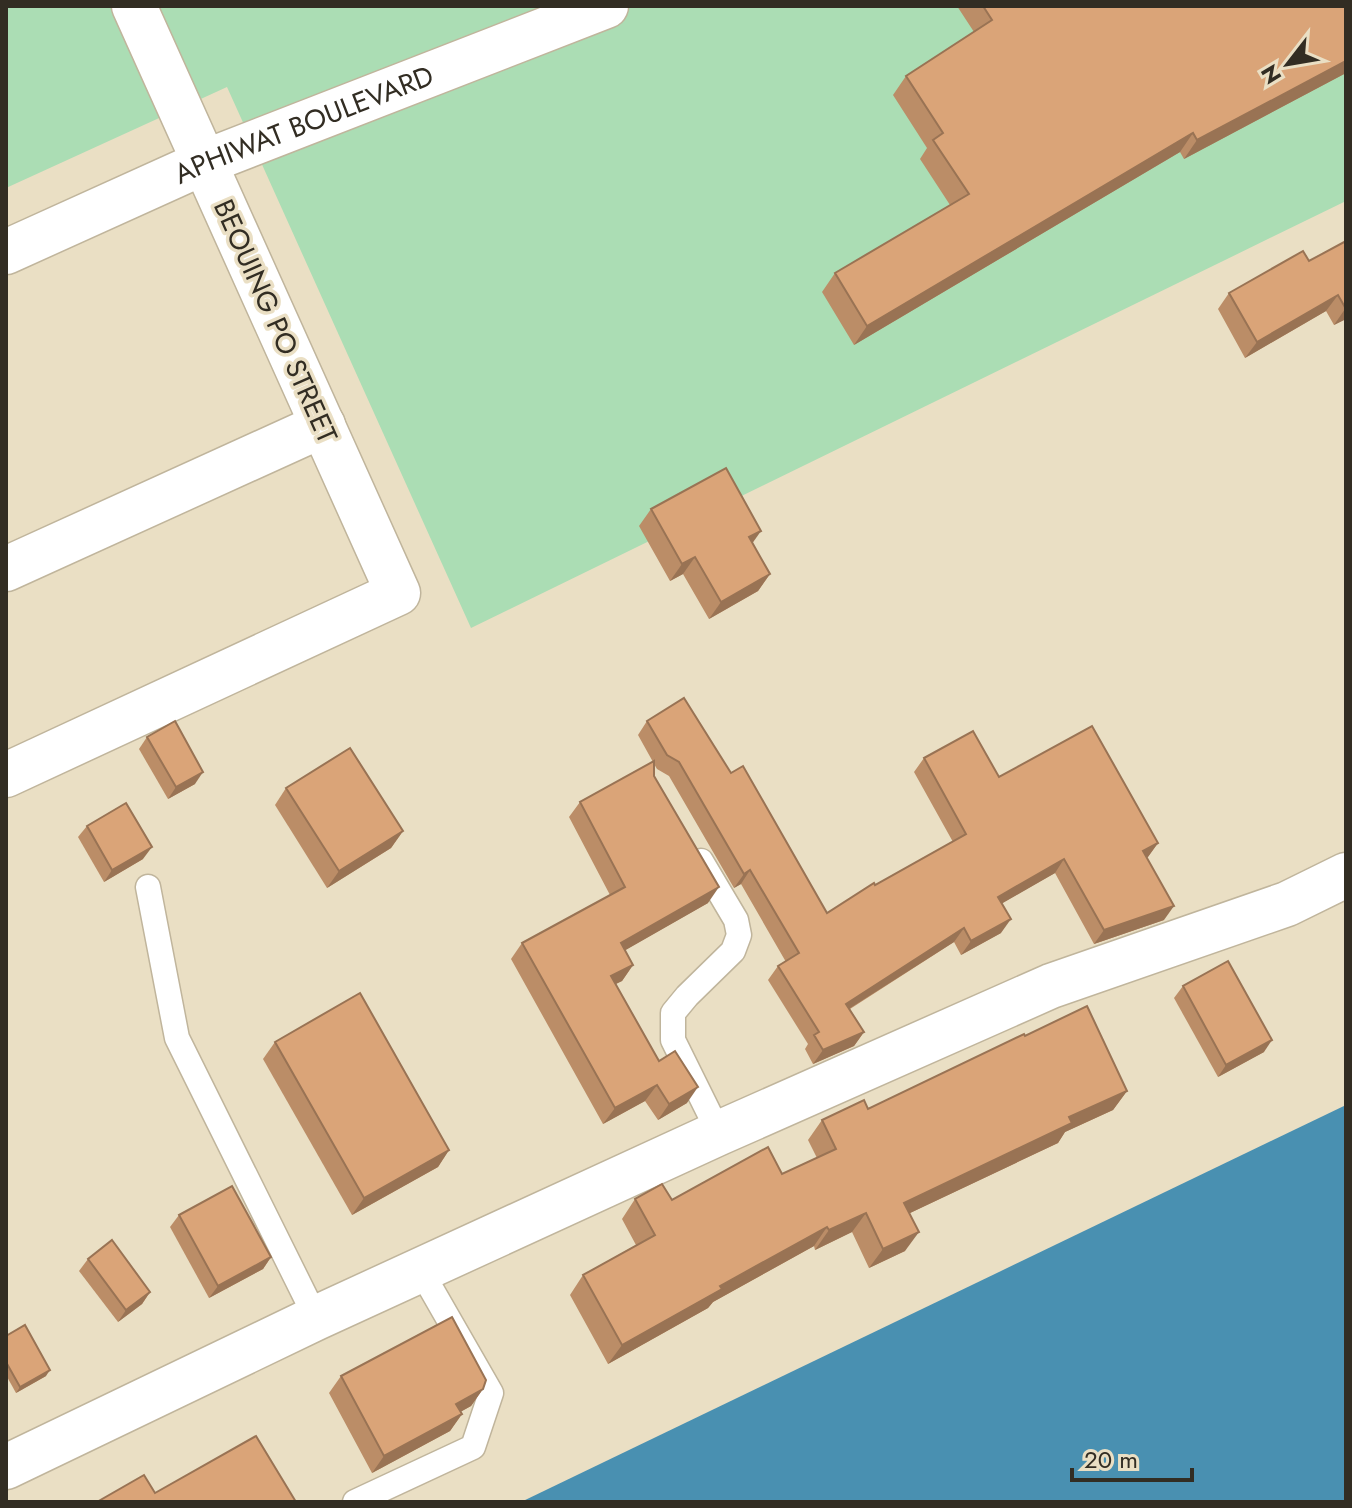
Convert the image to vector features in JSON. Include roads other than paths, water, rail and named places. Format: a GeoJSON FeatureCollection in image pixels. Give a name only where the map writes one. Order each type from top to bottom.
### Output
{"type":"FeatureCollection","features":[{"type":"Feature","properties":{"kind":"street","name":"BEOUING PO STREET"},"geometry":{"type":"LineString","coordinates":[[6,775],[398,593],[134,6]]}},
{"type":"Feature","properties":{"kind":"street","name":"APHIWAT BOULEVARD"},"geometry":{"type":"LineString","coordinates":[[6,252],[205,162],[606,6]]}},
{"type":"Feature","properties":{"kind":"street"},"geometry":{"type":"LineString","coordinates":[[6,569],[323,425]]}},
{"type":"Feature","properties":{"kind":"street"},"geometry":{"type":"LineString","coordinates":[[6,1467],[316,1318],[719,1133],[1051,986],[1287,904],[1346,875]]}},
{"type":"Feature","properties":{"kind":"lane"},"geometry":{"type":"LineString","coordinates":[[688,838],[736,920],[739,935],[733,951],[673,1013],[673,1040],[719,1133]]}},
{"type":"Feature","properties":{"kind":"lane"},"geometry":{"type":"LineString","coordinates":[[148,887],[177,1038],[316,1318]]}},
{"type":"Feature","properties":{"kind":"lane"},"geometry":{"type":"LineString","coordinates":[[355,1502],[473,1447],[486,1415],[491,1393],[421,1271]]}},
{"type":"Feature","properties":{"kind":"water"},"geometry":{"type":"Polygon","coordinates":[[[1346,1105],[1346,1502],[521,1502],[1346,1105]]]}}]}
